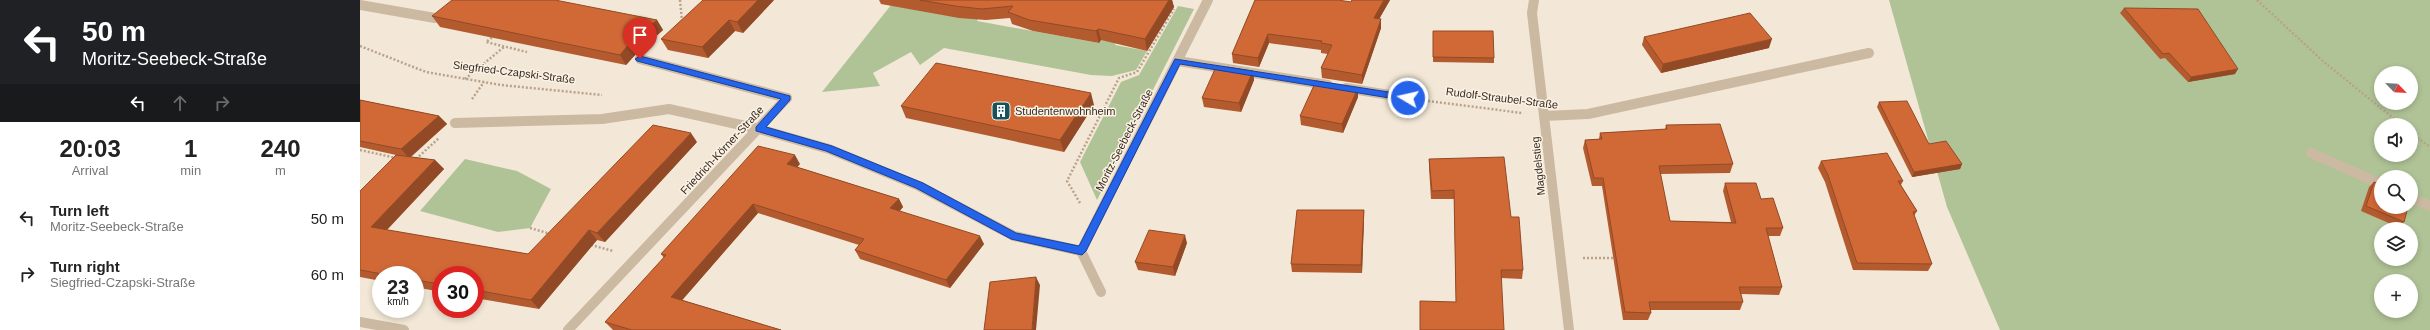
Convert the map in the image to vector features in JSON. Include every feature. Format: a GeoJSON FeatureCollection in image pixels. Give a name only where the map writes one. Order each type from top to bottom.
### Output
{"type":"FeatureCollection","features":[{"type":"Feature","properties":{"kind":"street","name":"Moritz-Seebeck-Straße"},"geometry":{"type":"LineString","coordinates":[[1082,251],[1208,0]]}},
{"type":"Feature","properties":{"kind":"street","name":"Magdelstieg"},"geometry":{"type":"LineString","coordinates":[[1534,0],[1532,13],[1569,330]]}},
{"type":"Feature","properties":{"kind":"street"},"geometry":{"type":"LineString","coordinates":[[360,6],[435,18]]}},
{"type":"Feature","properties":{"kind":"street","name":"Rudolf-Straubel-Straße"},"geometry":{"type":"LineString","coordinates":[[1545,116],[1588,114],[1869,53]]}},
{"type":"Feature","properties":{"kind":"street","name":"Friedrich-Körner-Straße"},"geometry":{"type":"LineString","coordinates":[[568,330],[787,98],[640,59]]}},
{"type":"Feature","properties":{"kind":"street"},"geometry":{"type":"LineString","coordinates":[[1178,61],[1408,98]]}},
{"type":"Feature","properties":{"kind":"street"},"geometry":{"type":"LineString","coordinates":[[455,123],[602,119],[669,109],[759,129],[828,149],[919,186],[1014,236],[1082,251],[1101,292]]}},
{"type":"Feature","properties":{"kind":"street"},"geometry":{"type":"LineString","coordinates":[[2311,153],[2374,181]]}},
{"type":"Feature","properties":{"kind":"street"},"geometry":{"type":"LineString","coordinates":[[2418,201],[2430,206]]}},
{"type":"Feature","properties":{"kind":"street"},"geometry":{"type":"LineString","coordinates":[[360,322],[404,330]]}},
{"type":"Feature","properties":{"kind":"path"},"geometry":{"type":"LineString","coordinates":[[680,0],[682,21]]}},
{"type":"Feature","properties":{"kind":"path"},"geometry":{"type":"LineString","coordinates":[[2257,0],[2326,63],[2393,118]]}},
{"type":"Feature","properties":{"kind":"path"},"geometry":{"type":"LineString","coordinates":[[1102,209],[1081,205],[1067,181],[1119,78],[1137,72],[1174,9]]}},
{"type":"Feature","properties":{"kind":"path"},"geometry":{"type":"LineString","coordinates":[[498,33],[486,42],[527,52]]}},
{"type":"Feature","properties":{"kind":"path","name":"Siegfried-Czapski-Straße"},"geometry":{"type":"LineString","coordinates":[[360,46],[426,72],[484,82],[608,97]]}},
{"type":"Feature","properties":{"kind":"path"},"geometry":{"type":"LineString","coordinates":[[465,78],[504,46]]}},
{"type":"Feature","properties":{"kind":"path"},"geometry":{"type":"LineString","coordinates":[[413,161],[455,123],[484,82]]}},
{"type":"Feature","properties":{"kind":"path","name":"Rudolf-Straubel-Straße"},"geometry":{"type":"LineString","coordinates":[[1408,98],[1545,116]]}},
{"type":"Feature","properties":{"kind":"path"},"geometry":{"type":"LineString","coordinates":[[2418,138],[2430,147]]}},
{"type":"Feature","properties":{"kind":"path"},"geometry":{"type":"LineString","coordinates":[[360,150],[403,159]]}},
{"type":"Feature","properties":{"kind":"path"},"geometry":{"type":"LineString","coordinates":[[530,228],[553,234]]}},
{"type":"Feature","properties":{"kind":"path"},"geometry":{"type":"LineString","coordinates":[[583,243],[636,258]]}},
{"type":"Feature","properties":{"kind":"path"},"geometry":{"type":"LineString","coordinates":[[1561,258],[1621,258]]}},
{"type":"Feature","properties":{"kind":"green space"},"geometry":{"type":"Polygon","coordinates":[[[895,0],[981,14],[977,21],[1099,43],[1103,38],[1117,40],[1115,45],[1147,51],[1136,70],[1112,76],[1091,75],[944,48],[920,65],[911,52],[873,73],[880,86],[822,92],[895,0]]]}},
{"type":"Feature","properties":{"kind":"green space"},"geometry":{"type":"Polygon","coordinates":[[[1889,0],[2430,0],[2430,330],[2000,330],[1947,207],[1889,0]]]}},
{"type":"Feature","properties":{"kind":"green space"},"geometry":{"type":"Polygon","coordinates":[[[1178,6],[1194,9],[1097,200],[1080,162],[1121,82],[1139,75],[1178,6]]]}},
{"type":"Feature","properties":{"kind":"green space"},"geometry":{"type":"Polygon","coordinates":[[[465,159],[517,171],[551,189],[530,228],[498,232],[420,211],[465,159]]]}},
{"type":"Feature","properties":{"kind":"building"},"geometry":{"type":"Polygon","coordinates":[[[452,0],[555,0],[657,20],[629,44],[620,55],[432,16],[452,0]]]}},
{"type":"Feature","properties":{"kind":"building"},"geometry":{"type":"Polygon","coordinates":[[[703,0],[758,0],[737,22],[729,20],[702,47],[661,39],[703,0]]]}},
{"type":"Feature","properties":{"kind":"building"},"geometry":{"type":"Polygon","coordinates":[[[920,0],[1169,0],[1145,39],[1098,29],[1096,31],[1029,20],[1008,12],[1013,6],[982,9],[920,0]]]}},
{"type":"Feature","properties":{"kind":"building"},"geometry":{"type":"Polygon","coordinates":[[[1255,0],[1338,0],[1351,2],[1352,0],[1384,0],[1374,18],[1381,19],[1362,75],[1321,68],[1332,45],[1321,43],[1322,41],[1268,34],[1258,58],[1232,54],[1255,0]]]}},
{"type":"Feature","properties":{"kind":"building"},"geometry":{"type":"Polygon","coordinates":[[[2124,8],[2198,9],[2238,69],[2191,77],[2169,53],[2163,54],[2124,8]]]}},
{"type":"Feature","properties":{"kind":"building"},"geometry":{"type":"Polygon","coordinates":[[[1750,13],[1772,39],[1663,64],[1644,37],[1750,13]]]}},
{"type":"Feature","properties":{"kind":"building"},"geometry":{"type":"Polygon","coordinates":[[[1433,31],[1493,31],[1494,58],[1433,57],[1433,31]]]}},
{"type":"Feature","properties":{"kind":"building","name":"Studentenwohnheim"},"geometry":{"type":"Polygon","coordinates":[[[936,63],[1091,93],[1060,140],[901,106],[936,63]]]}},
{"type":"Feature","properties":{"kind":"building"},"geometry":{"type":"Polygon","coordinates":[[[1227,67],[1253,71],[1239,103],[1202,98],[1215,69],[1225,71],[1227,67]]]}},
{"type":"Feature","properties":{"kind":"building"},"geometry":{"type":"Polygon","coordinates":[[[1316,81],[1358,88],[1342,124],[1300,116],[1316,81]]]}},
{"type":"Feature","properties":{"kind":"building"},"geometry":{"type":"Polygon","coordinates":[[[360,100],[439,116],[401,149],[360,141],[360,100]]]}},
{"type":"Feature","properties":{"kind":"building"},"geometry":{"type":"Polygon","coordinates":[[[1907,101],[1929,144],[1946,141],[1962,164],[1914,172],[1879,102],[1907,101]]]}},
{"type":"Feature","properties":{"kind":"building"},"geometry":{"type":"Polygon","coordinates":[[[1720,124],[1733,164],[1659,166],[1670,221],[1736,223],[1725,183],[1756,183],[1761,199],[1773,198],[1783,228],[1766,228],[1782,287],[1739,287],[1743,302],[1649,302],[1651,313],[1625,312],[1603,178],[1594,178],[1585,140],[1602,139],[1600,133],[1667,129],[1666,125],[1720,124]]]}},
{"type":"Feature","properties":{"kind":"building"},"geometry":{"type":"Polygon","coordinates":[[[653,125],[691,133],[597,233],[589,230],[531,300],[484,292],[484,266],[432,266],[432,283],[424,281],[424,266],[372,266],[372,272],[360,270],[360,191],[396,155],[435,160],[371,227],[528,254],[653,125]]]}},
{"type":"Feature","properties":{"kind":"building"},"geometry":{"type":"Polygon","coordinates":[[[758,146],[795,155],[787,164],[899,199],[890,208],[980,236],[946,280],[855,250],[864,239],[753,204],[671,297],[781,330],[632,330],[605,322],[666,255],[661,254],[758,146]]]}},
{"type":"Feature","properties":{"kind":"building"},"geometry":{"type":"Polygon","coordinates":[[[1887,153],[1903,181],[1898,181],[1917,211],[1913,212],[1932,264],[1857,263],[1828,175],[1821,161],[1887,153]]]}},
{"type":"Feature","properties":{"kind":"building"},"geometry":{"type":"Polygon","coordinates":[[[1504,157],[1511,217],[1519,217],[1523,270],[1501,270],[1504,330],[1420,330],[1420,301],[1456,302],[1454,190],[1432,191],[1429,159],[1504,157]]]}},
{"type":"Feature","properties":{"kind":"building"},"geometry":{"type":"Polygon","coordinates":[[[2374,182],[2374,209],[2366,206],[2374,182]]]}},
{"type":"Feature","properties":{"kind":"building"},"geometry":{"type":"Polygon","coordinates":[[[1297,210],[1364,210],[1361,265],[1291,264],[1297,210]]]}},
{"type":"Feature","properties":{"kind":"building"},"geometry":{"type":"Polygon","coordinates":[[[2385,214],[2406,214],[2404,222],[2385,214]]]}},
{"type":"Feature","properties":{"kind":"building"},"geometry":{"type":"Polygon","coordinates":[[[1149,230],[1185,235],[1173,267],[1135,262],[1149,230]]]}},
{"type":"Feature","properties":{"kind":"building"},"geometry":{"type":"Polygon","coordinates":[[[1036,277],[1032,330],[984,330],[990,282],[1036,277]]]}},
{"type":"Feature","properties":{"kind":"place","name":"Studentenwohnheim"},"geometry":{"type":"Point","coordinates":[1001,111]}},
{"type":"Feature","properties":{"kind":"route"},"geometry":{"type":"LineString","coordinates":[[640,59],[787,98],[759,129],[828,149],[919,186],[1014,236],[1082,251],[1178,61],[1408,98]]}}]}
